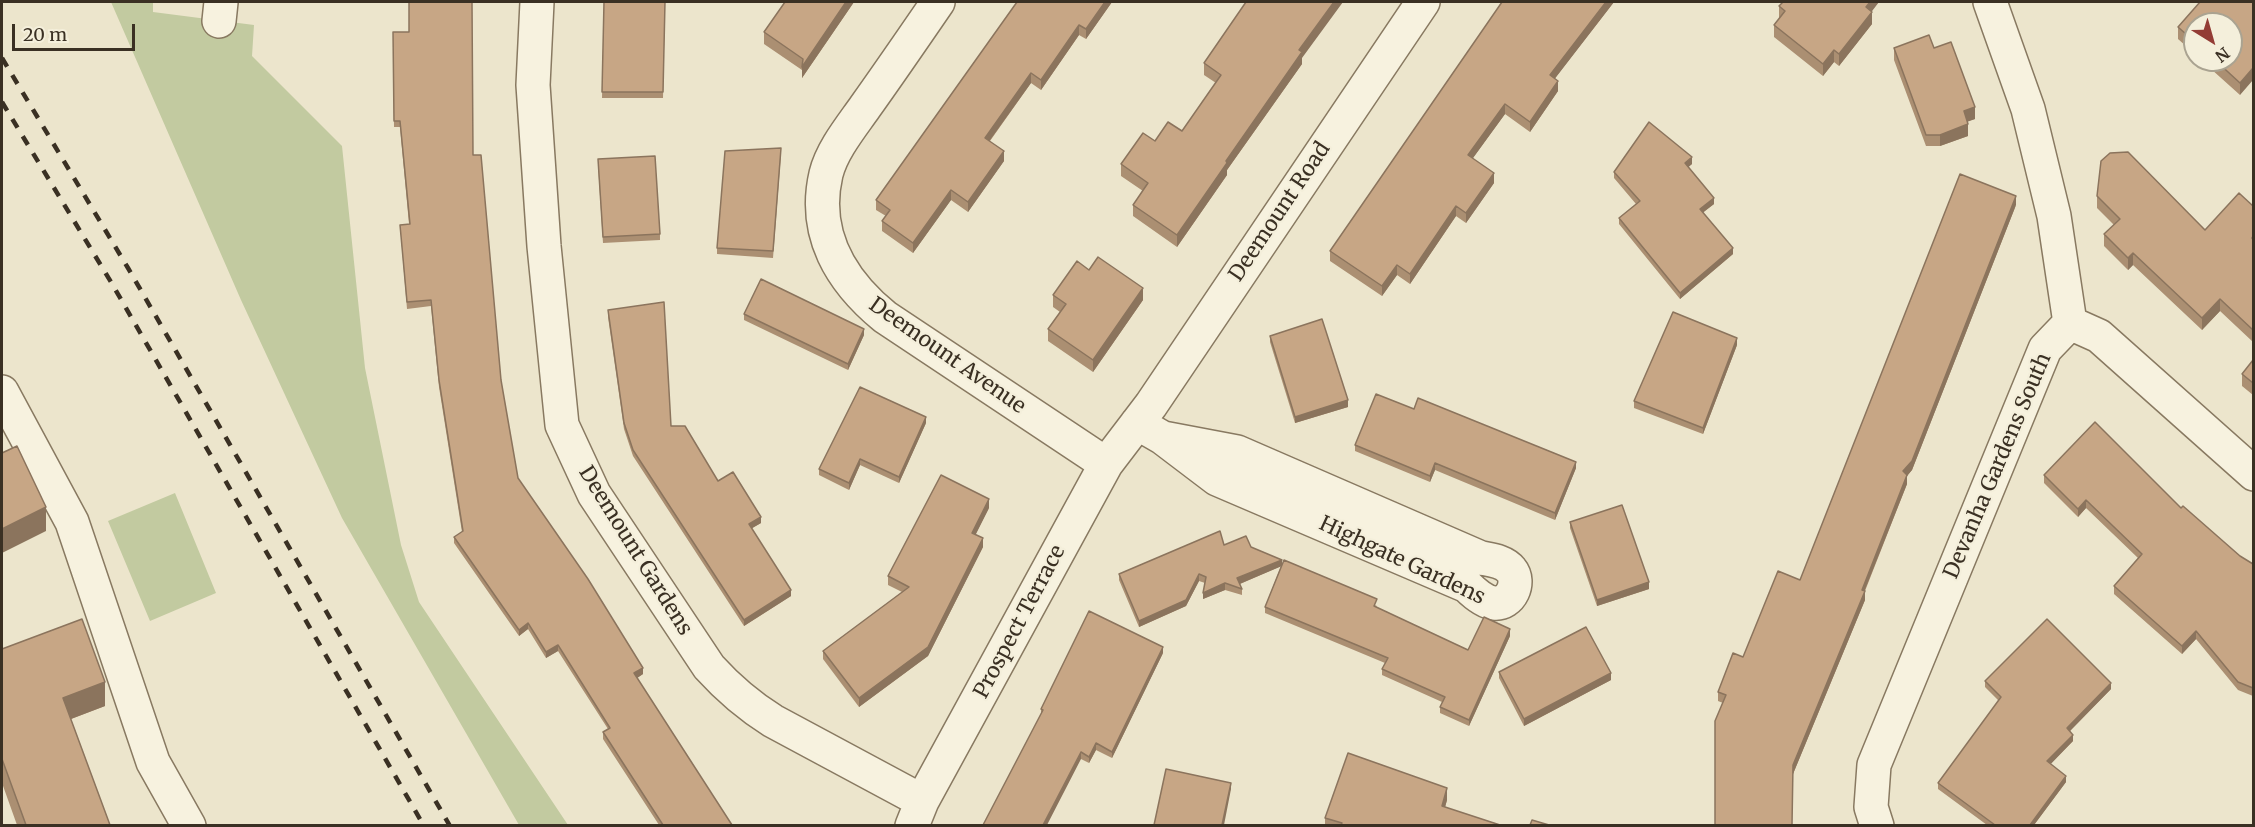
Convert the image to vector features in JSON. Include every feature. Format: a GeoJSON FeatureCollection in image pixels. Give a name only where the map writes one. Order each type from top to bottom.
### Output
{"type":"FeatureCollection","features":[{"type":"Feature","properties":{"kind":"street","name":"Deemount Gardens"},"geometry":{"type":"LineString","coordinates":[[537,2],[533,85],[554,361],[562,425],[581,471],[639,563],[709,667],[723,683],[752,708],[917,813]]}},
{"type":"Feature","properties":{"kind":"street","name":"Deemount Avenue"},"geometry":{"type":"LineString","coordinates":[[938,2],[840,144],[826,173],[823,201],[832,255],[846,280],[885,317],[1106,464]]}},
{"type":"Feature","properties":{"kind":"street","name":"Deemount Road"},"geometry":{"type":"LineString","coordinates":[[1150,430],[1423,2]]}},
{"type":"Feature","properties":{"kind":"street"},"geometry":{"type":"LineString","coordinates":[[1990,2],[2028,108],[2054,216],[2070,323],[2098,336],[2253,474]]}},
{"type":"Feature","properties":{"kind":"street","name":"Devanha Gardens South"},"geometry":{"type":"LineString","coordinates":[[1877,825],[1871,807],[1874,765],[2045,349],[2070,323]]}},
{"type":"Feature","properties":{"kind":"street"},"geometry":{"type":"LineString","coordinates":[[2,392],[72,522],[153,762],[189,825]]}},
{"type":"Feature","properties":{"kind":"street","name":"Prospect Terrace"},"geometry":{"type":"LineString","coordinates":[[917,813],[1106,464],[1150,430]]}},
{"type":"Feature","properties":{"kind":"street","name":"Highgate Gardens"},"geometry":{"type":"LineString","coordinates":[[1150,430],[1237,452],[1481,558],[1500,562],[1510,569],[1516,580],[1512,593],[1503,602],[1493,603],[1475,595],[1467,586],[1217,479],[1150,430]]}},
{"type":"Feature","properties":{"kind":"green space"},"geometry":{"type":"Polygon","coordinates":[[[111,2],[153,2],[153,12],[254,25],[252,56],[342,146],[365,368],[401,545],[419,602],[568,825],[519,825],[342,518],[241,300],[111,2]]]}},
{"type":"Feature","properties":{"kind":"green space"},"geometry":{"type":"Polygon","coordinates":[[[175,493],[216,593],[150,621],[108,521],[175,493]]]}},
{"type":"Feature","properties":{"kind":"building"},"geometry":{"type":"Polygon","coordinates":[[[409,2],[472,2],[473,155],[481,155],[501,380],[518,478],[588,579],[643,668],[634,673],[732,825],[663,825],[603,732],[610,728],[558,645],[546,652],[528,623],[519,630],[454,537],[463,531],[439,380],[431,300],[407,302],[400,225],[410,224],[400,121],[394,121],[393,32],[409,32],[409,2]]]}},
{"type":"Feature","properties":{"kind":"building"},"geometry":{"type":"Polygon","coordinates":[[[604,2],[665,2],[663,92],[602,92],[604,2]]]}},
{"type":"Feature","properties":{"kind":"building"},"geometry":{"type":"Polygon","coordinates":[[[785,2],[846,2],[802,67],[803,59],[764,32],[785,2]]]}},
{"type":"Feature","properties":{"kind":"building"},"geometry":{"type":"Polygon","coordinates":[[[1017,2],[1105,2],[1086,29],[1079,25],[1041,80],[1031,73],[985,138],[1004,151],[968,202],[951,190],[913,243],[882,221],[890,210],[876,200],[1017,2]]]}},
{"type":"Feature","properties":{"kind":"building"},"geometry":{"type":"Polygon","coordinates":[[[1246,2],[1334,2],[1299,50],[1302,52],[1177,235],[1133,205],[1148,183],[1121,164],[1143,133],[1155,141],[1168,122],[1182,131],[1221,75],[1204,63],[1246,2]]]}},
{"type":"Feature","properties":{"kind":"building"},"geometry":{"type":"Polygon","coordinates":[[[1502,2],[1606,2],[1550,75],[1558,81],[1530,122],[1505,104],[1468,155],[1494,173],[1466,213],[1456,206],[1410,274],[1397,265],[1382,286],[1330,251],[1502,2]]]}},
{"type":"Feature","properties":{"kind":"building"},"geometry":{"type":"Polygon","coordinates":[[[1783,2],[1870,2],[1866,7],[1872,12],[1839,54],[1834,50],[1823,64],[1774,25],[1785,11],[1779,6],[1783,2]]]}},
{"type":"Feature","properties":{"kind":"building"},"geometry":{"type":"Polygon","coordinates":[[[2200,2],[2253,2],[2253,68],[2240,83],[2228,72],[2243,72],[2243,12],[2191,12],[2200,2]]]}},
{"type":"Feature","properties":{"kind":"building"},"geometry":{"type":"Polygon","coordinates":[[[2183,21],[2183,31],[2178,27],[2183,21]]]}},
{"type":"Feature","properties":{"kind":"building"},"geometry":{"type":"Polygon","coordinates":[[[1929,35],[1934,48],[1951,42],[1975,107],[1964,111],[1968,124],[1940,135],[1926,135],[1894,48],[1929,35]]]}},
{"type":"Feature","properties":{"kind":"building"},"geometry":{"type":"Polygon","coordinates":[[[1649,122],[1692,157],[1685,163],[1714,198],[1700,209],[1733,248],[1680,293],[1619,218],[1640,201],[1614,172],[1649,122]]]}},
{"type":"Feature","properties":{"kind":"building"},"geometry":{"type":"Polygon","coordinates":[[[781,148],[773,251],[717,248],[725,151],[781,148]]]}},
{"type":"Feature","properties":{"kind":"building"},"geometry":{"type":"Polygon","coordinates":[[[2128,152],[2205,230],[2239,193],[2253,206],[2253,330],[2220,299],[2202,318],[2133,253],[2128,258],[2104,234],[2120,219],[2097,196],[2101,161],[2110,153],[2128,152]]]}},
{"type":"Feature","properties":{"kind":"building"},"geometry":{"type":"Polygon","coordinates":[[[655,156],[660,234],[603,237],[598,159],[655,156]]]}},
{"type":"Feature","properties":{"kind":"building"},"geometry":{"type":"Polygon","coordinates":[[[1960,174],[2016,196],[1912,461],[1903,471],[1907,475],[1862,590],[1865,591],[1793,765],[1792,825],[1715,825],[1715,721],[1726,695],[1718,692],[1733,653],[1743,657],[1778,571],[1800,580],[1960,174]]]}},
{"type":"Feature","properties":{"kind":"building"},"geometry":{"type":"Polygon","coordinates":[[[1098,257],[1143,288],[1093,360],[1048,329],[1066,304],[1053,295],[1077,261],[1089,270],[1098,257]]]}},
{"type":"Feature","properties":{"kind":"building"},"geometry":{"type":"Polygon","coordinates":[[[761,279],[864,329],[848,364],[744,314],[761,279]]]}},
{"type":"Feature","properties":{"kind":"building"},"geometry":{"type":"Polygon","coordinates":[[[664,302],[671,426],[685,426],[718,481],[733,472],[761,517],[749,524],[791,590],[744,620],[633,450],[624,423],[608,310],[664,302]]]}},
{"type":"Feature","properties":{"kind":"building"},"geometry":{"type":"Polygon","coordinates":[[[1673,312],[1737,338],[1703,428],[1634,401],[1673,312]]]}},
{"type":"Feature","properties":{"kind":"building"},"geometry":{"type":"Polygon","coordinates":[[[1322,319],[1348,400],[1295,417],[1270,336],[1322,319]]]}},
{"type":"Feature","properties":{"kind":"building"},"geometry":{"type":"Polygon","coordinates":[[[2253,360],[2253,383],[2242,374],[2253,360]]]}},
{"type":"Feature","properties":{"kind":"building"},"geometry":{"type":"Polygon","coordinates":[[[860,387],[926,417],[899,477],[860,459],[849,483],[819,469],[860,387]]]}},
{"type":"Feature","properties":{"kind":"building"},"geometry":{"type":"Polygon","coordinates":[[[1376,394],[1414,409],[1418,398],[1576,462],[1555,513],[1435,463],[1430,476],[1355,445],[1376,394]]]}},
{"type":"Feature","properties":{"kind":"building"},"geometry":{"type":"Polygon","coordinates":[[[2095,422],[2181,508],[2183,506],[2240,556],[2253,564],[2253,688],[2238,682],[2196,631],[2182,646],[2114,586],[2142,554],[2086,500],[2078,509],[2044,475],[2095,422]]]}},
{"type":"Feature","properties":{"kind":"building"},"geometry":{"type":"Polygon","coordinates":[[[17,446],[46,507],[2,529],[2,453],[17,446]]]}},
{"type":"Feature","properties":{"kind":"building"},"geometry":{"type":"Polygon","coordinates":[[[941,475],[989,499],[972,533],[983,538],[928,647],[859,698],[823,651],[909,587],[888,576],[941,475]]]}},
{"type":"Feature","properties":{"kind":"building"},"geometry":{"type":"Polygon","coordinates":[[[1622,505],[1649,582],[1597,600],[1570,522],[1622,505]]]}},
{"type":"Feature","properties":{"kind":"building"},"geometry":{"type":"Polygon","coordinates":[[[1220,531],[1224,545],[1246,536],[1251,547],[1282,560],[1237,578],[1242,589],[1225,583],[1203,593],[1206,577],[1199,574],[1186,600],[1139,621],[1119,574],[1220,531]]]}},
{"type":"Feature","properties":{"kind":"building"},"geometry":{"type":"Polygon","coordinates":[[[1284,560],[1377,599],[1374,606],[1468,650],[1484,617],[1510,629],[1469,720],[1440,707],[1445,697],[1382,669],[1388,658],[1265,607],[1284,560]]]}},
{"type":"Feature","properties":{"kind":"building"},"geometry":{"type":"Polygon","coordinates":[[[1089,611],[1163,647],[1112,752],[1096,743],[1089,757],[1081,752],[1043,825],[983,825],[1043,710],[1041,709],[1089,611]]]}},
{"type":"Feature","properties":{"kind":"building"},"geometry":{"type":"Polygon","coordinates":[[[82,619],[105,682],[63,698],[110,825],[26,825],[2,759],[2,649],[82,619]]]}},
{"type":"Feature","properties":{"kind":"building"},"geometry":{"type":"Polygon","coordinates":[[[2047,619],[2111,683],[2067,728],[2073,735],[2047,761],[2066,776],[2030,825],[1995,825],[1938,783],[2001,697],[1985,681],[2047,619]]]}},
{"type":"Feature","properties":{"kind":"building"},"geometry":{"type":"Polygon","coordinates":[[[1586,627],[1611,673],[1524,719],[1499,672],[1586,627]]]}},
{"type":"Feature","properties":{"kind":"building"},"geometry":{"type":"Polygon","coordinates":[[[1348,753],[1447,788],[1442,806],[1500,825],[1341,825],[1342,823],[1325,818],[1348,753]]]}},
{"type":"Feature","properties":{"kind":"building"},"geometry":{"type":"Polygon","coordinates":[[[1166,769],[1231,783],[1222,825],[1154,825],[1166,769]]]}},
{"type":"Feature","properties":{"kind":"building"},"geometry":{"type":"Polygon","coordinates":[[[1532,820],[1549,825],[1530,825],[1532,820]]]}},
{"type":"Feature","properties":{"kind":"railway"},"geometry":{"type":"LineString","coordinates":[[2,58],[128,268],[450,826]]}},
{"type":"Feature","properties":{"kind":"railway"},"geometry":{"type":"LineString","coordinates":[[2,102],[111,282],[424,826]]}}]}
